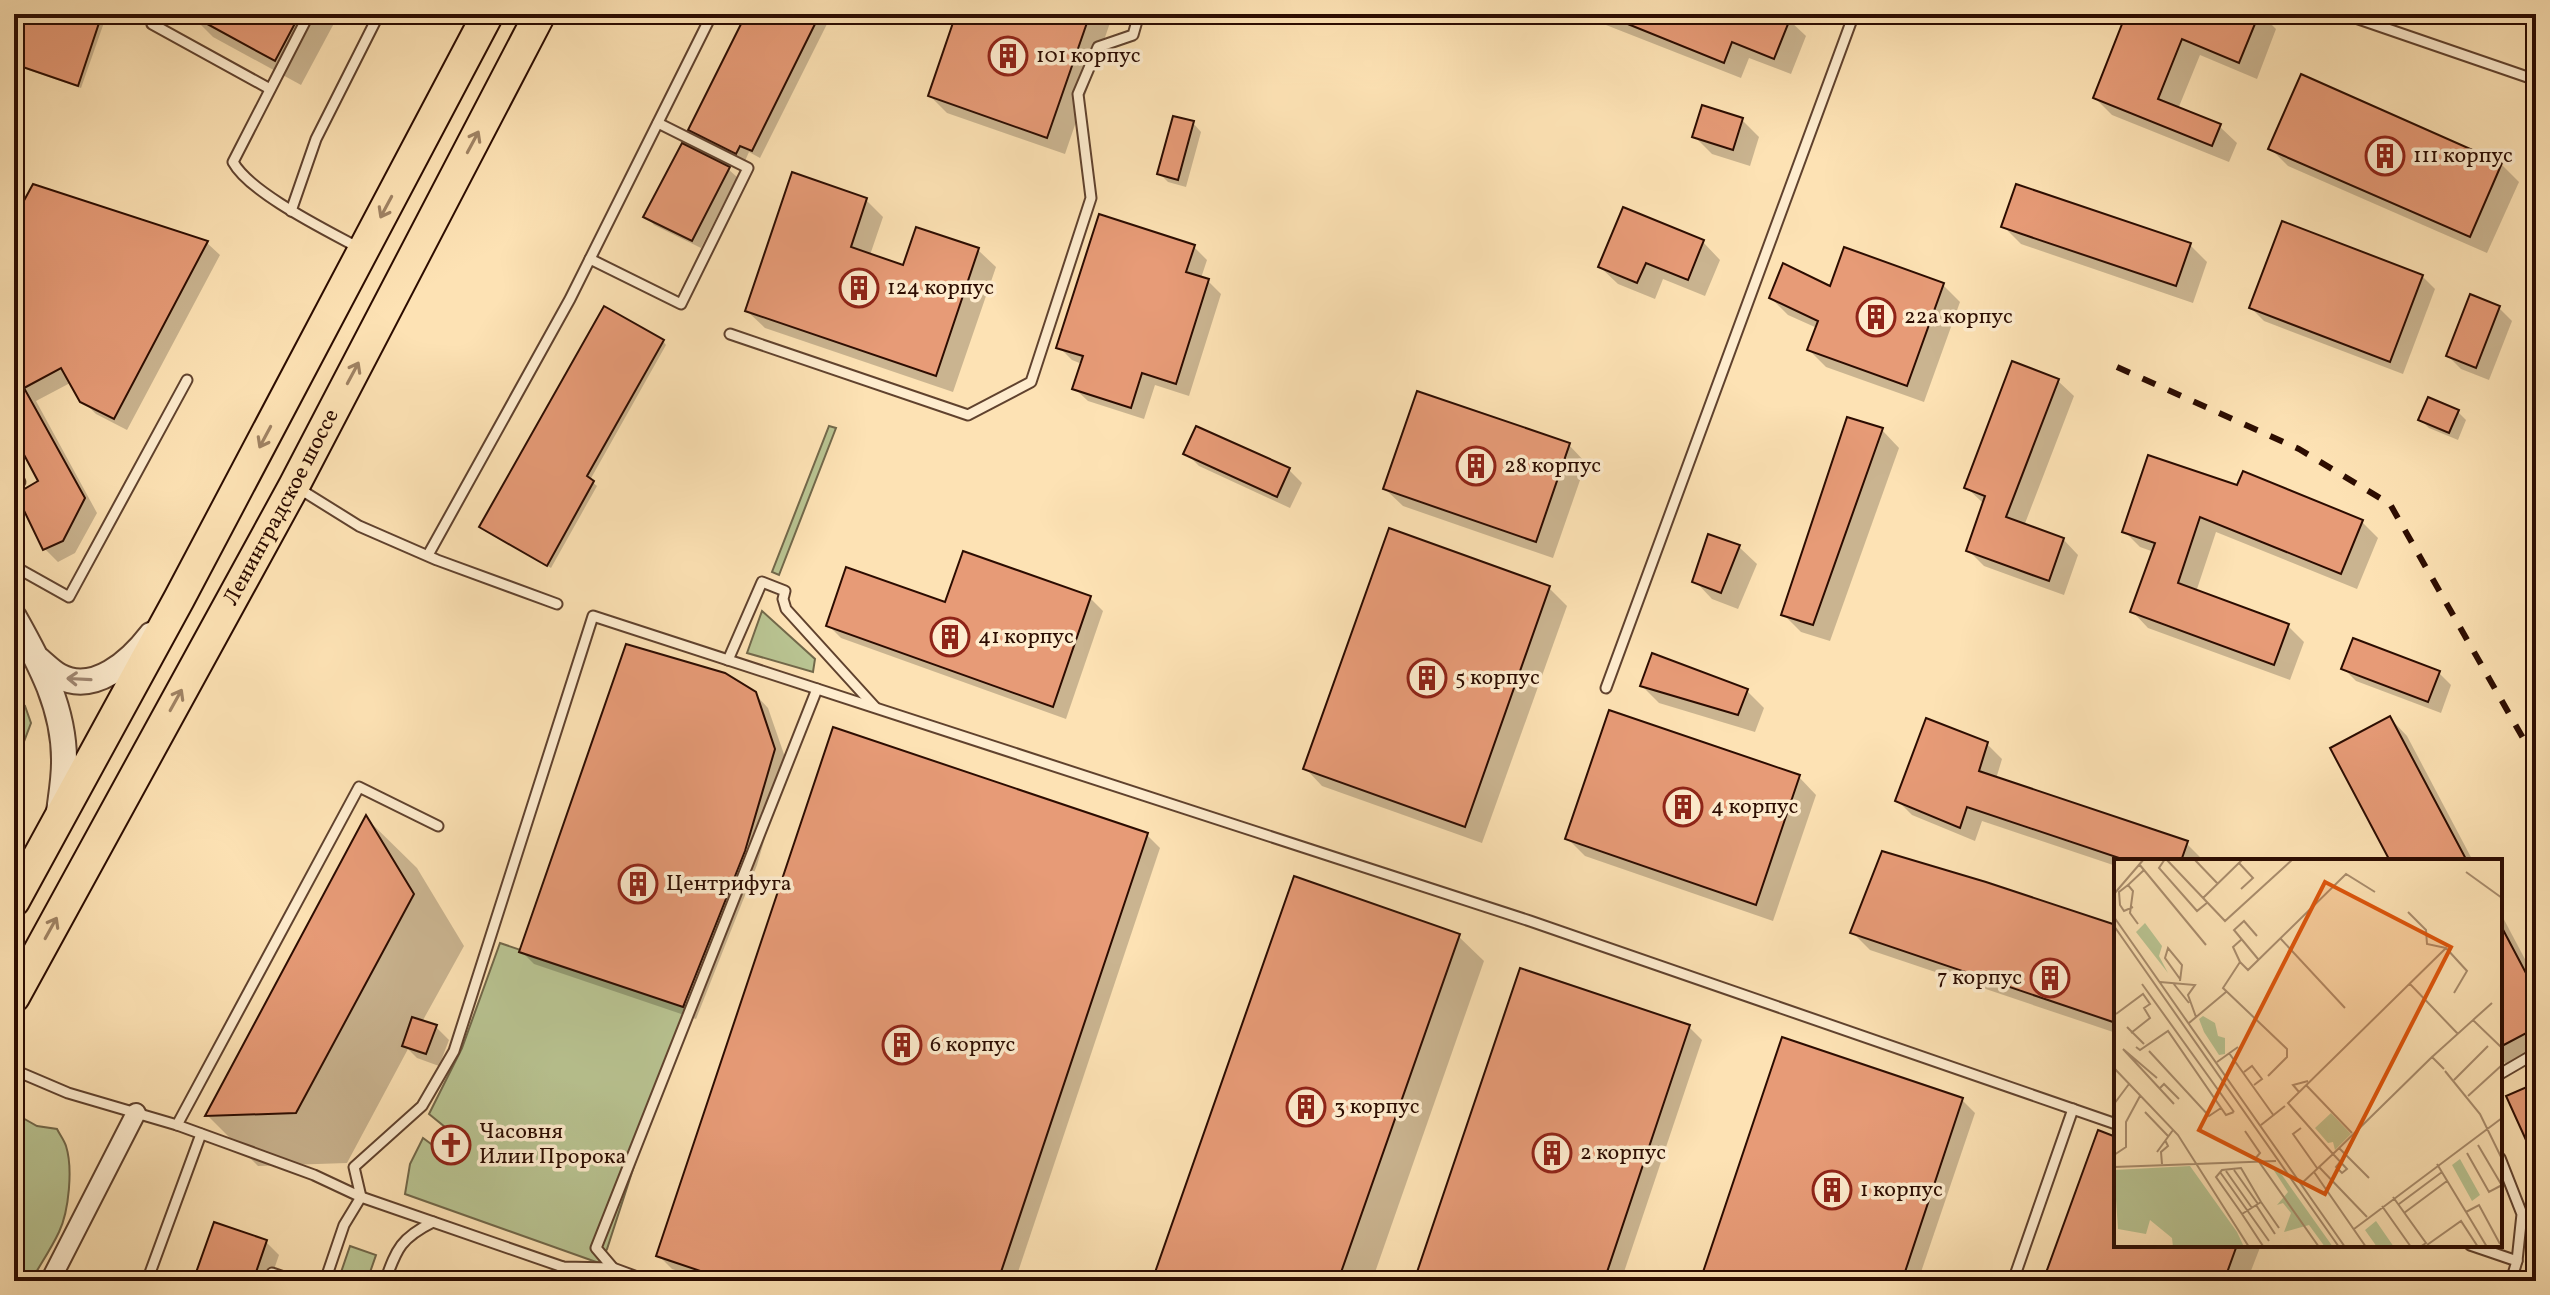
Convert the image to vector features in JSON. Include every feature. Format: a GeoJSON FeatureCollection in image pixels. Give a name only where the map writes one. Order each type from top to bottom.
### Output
{"type":"FeatureCollection","features":[{"type":"Feature","properties":{"kind":"highway"},"geometry":{"type":"LineString","coordinates":[[14,901],[179,599],[488,14]]}},
{"type":"Feature","properties":{"kind":"highway","name":"Ленинградское шоссе"},"geometry":{"type":"LineString","coordinates":[[14,997],[294,486],[540,14]]}},
{"type":"Feature","properties":{"kind":"street"},"geometry":{"type":"LineString","coordinates":[[37,658],[59,676],[75,681],[95,679],[115,672],[143,646],[179,599]]}},
{"type":"Feature","properties":{"kind":"street"},"geometry":{"type":"LineString","coordinates":[[14,617],[37,658],[53,695],[62,728],[64,763],[58,818]]}},
{"type":"Feature","properties":{"kind":"street"},"geometry":{"type":"LineString","coordinates":[[50,1281],[136,1113]]}},
{"type":"Feature","properties":{"kind":"lane"},"geometry":{"type":"LineString","coordinates":[[155,14],[152,24],[270,89]]}},
{"type":"Feature","properties":{"kind":"lane"},"geometry":{"type":"LineString","coordinates":[[309,14],[233,162],[240,173],[291,211],[363,250]]}},
{"type":"Feature","properties":{"kind":"lane"},"geometry":{"type":"LineString","coordinates":[[291,211],[316,139],[379,14]]}},
{"type":"Feature","properties":{"kind":"lane"},"geometry":{"type":"LineString","coordinates":[[428,555],[590,259],[712,14]]}},
{"type":"Feature","properties":{"kind":"lane"},"geometry":{"type":"LineString","coordinates":[[730,334],[968,415],[1031,382],[1091,198],[1078,94],[1098,47],[1133,35],[1139,14]]}},
{"type":"Feature","properties":{"kind":"lane"},"geometry":{"type":"LineString","coordinates":[[1606,688],[1854,14]]}},
{"type":"Feature","properties":{"kind":"lane"},"geometry":{"type":"LineString","coordinates":[[2344,14],[2536,80]]}},
{"type":"Feature","properties":{"kind":"lane"},"geometry":{"type":"LineString","coordinates":[[590,259],[681,304],[748,168],[658,123]]}},
{"type":"Feature","properties":{"kind":"lane"},"geometry":{"type":"LineString","coordinates":[[14,572],[19,569],[69,597],[187,380]]}},
{"type":"Feature","properties":{"kind":"lane"},"geometry":{"type":"LineString","coordinates":[[14,471],[20,482]]}},
{"type":"Feature","properties":{"kind":"lane"},"geometry":{"type":"LineString","coordinates":[[294,486],[359,526],[557,604]]}},
{"type":"Feature","properties":{"kind":"lane"},"geometry":{"type":"LineString","coordinates":[[728,660],[762,582],[785,591],[783,599],[786,609],[876,708]]}},
{"type":"Feature","properties":{"kind":"lane"},"geometry":{"type":"LineString","coordinates":[[325,1281],[344,1225],[361,1197],[354,1167],[422,1106],[454,1051],[593,616],[1530,921],[2114,1123]]}},
{"type":"Feature","properties":{"kind":"lane"},"geometry":{"type":"LineString","coordinates":[[613,1268],[596,1248],[817,689]]}},
{"type":"Feature","properties":{"kind":"lane"},"geometry":{"type":"LineString","coordinates":[[177,1125],[359,787],[438,826]]}},
{"type":"Feature","properties":{"kind":"lane"},"geometry":{"type":"LineString","coordinates":[[2502,1073],[2536,1053]]}},
{"type":"Feature","properties":{"kind":"lane"},"geometry":{"type":"LineString","coordinates":[[14,1070],[68,1093],[177,1125],[314,1175],[361,1197],[563,1267],[613,1268],[648,1281]]}},
{"type":"Feature","properties":{"kind":"lane"},"geometry":{"type":"LineString","coordinates":[[2013,1281],[2073,1109]]}},
{"type":"Feature","properties":{"kind":"lane"},"geometry":{"type":"LineString","coordinates":[[147,1281],[201,1134]]}},
{"type":"Feature","properties":{"kind":"lane"},"geometry":{"type":"LineString","coordinates":[[2502,1163],[2522,1214],[2517,1261],[2511,1281]]}},
{"type":"Feature","properties":{"kind":"lane"},"geometry":{"type":"LineString","coordinates":[[385,1281],[396,1251],[415,1232],[433,1222]]}},
{"type":"Feature","properties":{"kind":"lane"},"geometry":{"type":"LineString","coordinates":[[2476,1247],[2517,1261]]}},
{"type":"Feature","properties":{"kind":"lane"},"geometry":{"type":"LineString","coordinates":[[559,1281],[563,1267]]}},
{"type":"Feature","properties":{"kind":"lane"},"geometry":{"type":"LineString","coordinates":[[269,1281],[272,1273],[296,1281]]}},
{"type":"Feature","properties":{"kind":"green space"},"geometry":{"type":"Polygon","coordinates":[[[829,426],[836,428],[779,575],[772,572],[829,426]]]}},
{"type":"Feature","properties":{"kind":"green space"},"geometry":{"type":"Polygon","coordinates":[[[762,611],[815,659],[813,672],[747,653],[762,611]]]}},
{"type":"Feature","properties":{"kind":"green space"},"geometry":{"type":"Polygon","coordinates":[[[25,706],[31,723],[14,768],[14,709],[25,706]]]}},
{"type":"Feature","properties":{"kind":"green space"},"geometry":{"type":"Polygon","coordinates":[[[500,943],[686,1006],[607,1249],[599,1263],[405,1194],[410,1164],[423,1138],[454,1161],[467,1145],[429,1114],[462,1048],[500,943]]]}},
{"type":"Feature","properties":{"kind":"green space"},"geometry":{"type":"Polygon","coordinates":[[[21,1117],[37,1126],[57,1129],[66,1146],[69,1166],[62,1223],[53,1245],[31,1281],[14,1281],[14,1123],[21,1117]]]}},
{"type":"Feature","properties":{"kind":"green space"},"geometry":{"type":"Polygon","coordinates":[[[350,1246],[376,1255],[367,1281],[338,1281],[350,1246]]]}},
{"type":"Feature","properties":{"kind":"building"},"geometry":{"type":"Polygon","coordinates":[[[14,14],[102,14],[78,86],[14,64],[14,14]]]}},
{"type":"Feature","properties":{"kind":"building"},"geometry":{"type":"Polygon","coordinates":[[[189,14],[300,14],[275,61],[189,14]]]}},
{"type":"Feature","properties":{"kind":"building"},"geometry":{"type":"Polygon","coordinates":[[[746,14],[820,14],[752,151],[740,146],[736,154],[688,130],[746,14]]]}},
{"type":"Feature","properties":{"kind":"building","name":"101 корпус"},"geometry":{"type":"Polygon","coordinates":[[[956,14],[1090,14],[1047,138],[928,96],[956,14]]]}},
{"type":"Feature","properties":{"kind":"building"},"geometry":{"type":"Polygon","coordinates":[[[1603,14],[1792,14],[1774,59],[1732,42],[1724,63],[1603,14]]]}},
{"type":"Feature","properties":{"kind":"building"},"geometry":{"type":"Polygon","coordinates":[[[2126,14],[2259,14],[2239,63],[2182,39],[2158,99],[2221,124],[2212,146],[2093,98],[2126,14]]]}},
{"type":"Feature","properties":{"kind":"building","name":"111 корпус"},"geometry":{"type":"Polygon","coordinates":[[[2301,74],[2502,163],[2470,237],[2268,149],[2301,74]]]}},
{"type":"Feature","properties":{"kind":"building"},"geometry":{"type":"Polygon","coordinates":[[[1702,105],[1743,118],[1733,150],[1692,137],[1702,105]]]}},
{"type":"Feature","properties":{"kind":"building"},"geometry":{"type":"Polygon","coordinates":[[[1173,116],[1194,121],[1178,180],[1157,174],[1173,116]]]}},
{"type":"Feature","properties":{"kind":"building"},"geometry":{"type":"Polygon","coordinates":[[[682,143],[730,167],[692,241],[643,217],[682,143]]]}},
{"type":"Feature","properties":{"kind":"building","name":"124 корпус"},"geometry":{"type":"Polygon","coordinates":[[[792,172],[867,198],[851,247],[903,265],[916,227],[979,248],[936,376],[745,311],[792,172]]]}},
{"type":"Feature","properties":{"kind":"building"},"geometry":{"type":"Polygon","coordinates":[[[33,184],[208,241],[114,419],[80,402],[61,368],[24,388],[85,498],[63,541],[43,550],[16,494],[38,481],[14,436],[14,219],[33,184]]]}},
{"type":"Feature","properties":{"kind":"building"},"geometry":{"type":"Polygon","coordinates":[[[2016,184],[2191,243],[2176,286],[2001,227],[2016,184]]]}},
{"type":"Feature","properties":{"kind":"building"},"geometry":{"type":"Polygon","coordinates":[[[1623,207],[1704,240],[1688,280],[1646,263],[1637,283],[1598,267],[1623,207]]]}},
{"type":"Feature","properties":{"kind":"building"},"geometry":{"type":"Polygon","coordinates":[[[1099,214],[1195,245],[1186,272],[1209,279],[1176,384],[1142,373],[1131,408],[1072,389],[1083,356],[1056,348],[1099,214]]]}},
{"type":"Feature","properties":{"kind":"building"},"geometry":{"type":"Polygon","coordinates":[[[2282,221],[2423,275],[2390,362],[2249,308],[2282,221]]]}},
{"type":"Feature","properties":{"kind":"building","name":"22а корпус"},"geometry":{"type":"Polygon","coordinates":[[[1844,247],[1944,283],[1907,386],[1807,350],[1818,321],[1769,298],[1783,263],[1830,286],[1844,247]]]}},
{"type":"Feature","properties":{"kind":"building"},"geometry":{"type":"Polygon","coordinates":[[[2470,294],[2500,306],[2476,368],[2446,356],[2470,294]]]}},
{"type":"Feature","properties":{"kind":"building"},"geometry":{"type":"Polygon","coordinates":[[[604,306],[664,340],[587,476],[594,481],[547,566],[479,527],[604,306]]]}},
{"type":"Feature","properties":{"kind":"building"},"geometry":{"type":"Polygon","coordinates":[[[2012,361],[2059,379],[2006,517],[2064,538],[2049,581],[1966,551],[1985,496],[1964,488],[2012,361]]]}},
{"type":"Feature","properties":{"kind":"building","name":"28 корпус"},"geometry":{"type":"Polygon","coordinates":[[[1417,391],[1570,443],[1536,542],[1383,489],[1417,391]]]}},
{"type":"Feature","properties":{"kind":"building"},"geometry":{"type":"Polygon","coordinates":[[[2428,397],[2459,410],[2449,433],[2418,420],[2428,397]]]}},
{"type":"Feature","properties":{"kind":"building"},"geometry":{"type":"Polygon","coordinates":[[[1847,417],[1883,428],[1813,625],[1781,615],[1847,417]]]}},
{"type":"Feature","properties":{"kind":"building"},"geometry":{"type":"Polygon","coordinates":[[[1196,426],[1290,468],[1277,497],[1183,454],[1196,426]]]}},
{"type":"Feature","properties":{"kind":"building"},"geometry":{"type":"Polygon","coordinates":[[[2148,455],[2237,485],[2243,471],[2363,520],[2341,574],[2200,517],[2178,583],[2289,624],[2274,665],[2130,612],[2155,543],[2122,532],[2148,455]]]}},
{"type":"Feature","properties":{"kind":"building","name":"5 корпус"},"geometry":{"type":"Polygon","coordinates":[[[1389,528],[1550,586],[1465,827],[1303,769],[1389,528]]]}},
{"type":"Feature","properties":{"kind":"building"},"geometry":{"type":"Polygon","coordinates":[[[1708,534],[1740,545],[1721,593],[1692,582],[1708,534]]]}},
{"type":"Feature","properties":{"kind":"building","name":"41 корпус"},"geometry":{"type":"Polygon","coordinates":[[[963,551],[1091,596],[1053,707],[826,626],[846,567],[945,602],[963,551]]]}},
{"type":"Feature","properties":{"kind":"building"},"geometry":{"type":"Polygon","coordinates":[[[2353,638],[2440,671],[2428,702],[2341,669],[2353,638]]]}},
{"type":"Feature","properties":{"kind":"building","name":"Центрифуга"},"geometry":{"type":"Polygon","coordinates":[[[626,644],[725,673],[756,692],[775,749],[745,851],[683,1007],[519,952],[626,644]]]}},
{"type":"Feature","properties":{"kind":"building"},"geometry":{"type":"Polygon","coordinates":[[[1652,653],[1748,689],[1738,715],[1640,686],[1652,653]]]}},
{"type":"Feature","properties":{"kind":"building","name":"4 корпус"},"geometry":{"type":"Polygon","coordinates":[[[1609,710],[1800,775],[1756,905],[1565,839],[1609,710]]]}},
{"type":"Feature","properties":{"kind":"building"},"geometry":{"type":"Polygon","coordinates":[[[2390,716],[2466,859],[2389,859],[2330,748],[2390,716]]]}},
{"type":"Feature","properties":{"kind":"building"},"geometry":{"type":"Polygon","coordinates":[[[1926,718],[1988,742],[1979,771],[2188,841],[2182,859],[2122,859],[1967,807],[1960,828],[1895,801],[1926,718]]]}},
{"type":"Feature","properties":{"kind":"building","name":"6 корпус"},"geometry":{"type":"Polygon","coordinates":[[[833,727],[1148,833],[998,1281],[730,1281],[656,1256],[833,727]]]}},
{"type":"Feature","properties":{"kind":"building"},"geometry":{"type":"Polygon","coordinates":[[[366,815],[414,894],[296,1113],[205,1116],[366,815]]]}},
{"type":"Feature","properties":{"kind":"building","name":"7 корпус"},"geometry":{"type":"Polygon","coordinates":[[[1882,851],[2114,924],[2114,1022],[1850,933],[1882,851]]]}},
{"type":"Feature","properties":{"kind":"building","name":"3 корпус"},"geometry":{"type":"Polygon","coordinates":[[[1294,876],[1460,934],[1338,1281],[1152,1281],[1294,876]]]}},
{"type":"Feature","properties":{"kind":"building"},"geometry":{"type":"Polygon","coordinates":[[[2502,928],[2536,992],[2536,1028],[2502,1046],[2502,928]]]}},
{"type":"Feature","properties":{"kind":"building","name":"2 корпус"},"geometry":{"type":"Polygon","coordinates":[[[1520,968],[1690,1025],[1604,1281],[1414,1281],[1520,968]]]}},
{"type":"Feature","properties":{"kind":"building"},"geometry":{"type":"Polygon","coordinates":[[[412,1017],[437,1025],[426,1054],[402,1046],[412,1017]]]}},
{"type":"Feature","properties":{"kind":"building","name":"1 корпус"},"geometry":{"type":"Polygon","coordinates":[[[1782,1037],[1963,1098],[1902,1281],[1700,1281],[1782,1037]]]}},
{"type":"Feature","properties":{"kind":"building"},"geometry":{"type":"Polygon","coordinates":[[[2536,1083],[2536,1162],[2506,1096],[2536,1083]]]}},
{"type":"Feature","properties":{"kind":"building"},"geometry":{"type":"Polygon","coordinates":[[[2098,1130],[2114,1136],[2114,1247],[2236,1247],[2224,1281],[2043,1281],[2098,1130]]]}},
{"type":"Feature","properties":{"kind":"building"},"geometry":{"type":"Polygon","coordinates":[[[214,1222],[267,1240],[253,1281],[193,1281],[214,1222]]]}},
{"type":"Feature","properties":{"kind":"railway"},"geometry":{"type":"LineString","coordinates":[[2117,367],[2299,449],[2390,504],[2536,761]]}},
{"type":"Feature","properties":{"kind":"place","name":"101 корпус"},"geometry":{"type":"Point","coordinates":[1008,56]}},
{"type":"Feature","properties":{"kind":"place","name":"111 корпус"},"geometry":{"type":"Point","coordinates":[2385,156]}},
{"type":"Feature","properties":{"kind":"place","name":"124 корпус"},"geometry":{"type":"Point","coordinates":[859,288]}},
{"type":"Feature","properties":{"kind":"place","name":"22а корпус"},"geometry":{"type":"Point","coordinates":[1876,317]}},
{"type":"Feature","properties":{"kind":"place","name":"28 корпус"},"geometry":{"type":"Point","coordinates":[1476,466]}},
{"type":"Feature","properties":{"kind":"place","name":"41 корпус"},"geometry":{"type":"Point","coordinates":[950,637]}},
{"type":"Feature","properties":{"kind":"place","name":"5 корпус"},"geometry":{"type":"Point","coordinates":[1427,678]}},
{"type":"Feature","properties":{"kind":"place","name":"4 корпус"},"geometry":{"type":"Point","coordinates":[1683,807]}},
{"type":"Feature","properties":{"kind":"place","name":"Центрифуга"},"geometry":{"type":"Point","coordinates":[638,884]}},
{"type":"Feature","properties":{"kind":"place","name":"7 корпус"},"geometry":{"type":"Point","coordinates":[2050,978]}},
{"type":"Feature","properties":{"kind":"place","name":"6 корпус"},"geometry":{"type":"Point","coordinates":[902,1045]}},
{"type":"Feature","properties":{"kind":"place","name":"3 корпус"},"geometry":{"type":"Point","coordinates":[1306,1107]}},
{"type":"Feature","properties":{"kind":"place","name":"Часовня Илии Пророка"},"geometry":{"type":"Point","coordinates":[451,1145]}},
{"type":"Feature","properties":{"kind":"place","name":"2 корпус"},"geometry":{"type":"Point","coordinates":[1552,1153]}},
{"type":"Feature","properties":{"kind":"place","name":"1 корпус"},"geometry":{"type":"Point","coordinates":[1832,1190]}}]}
